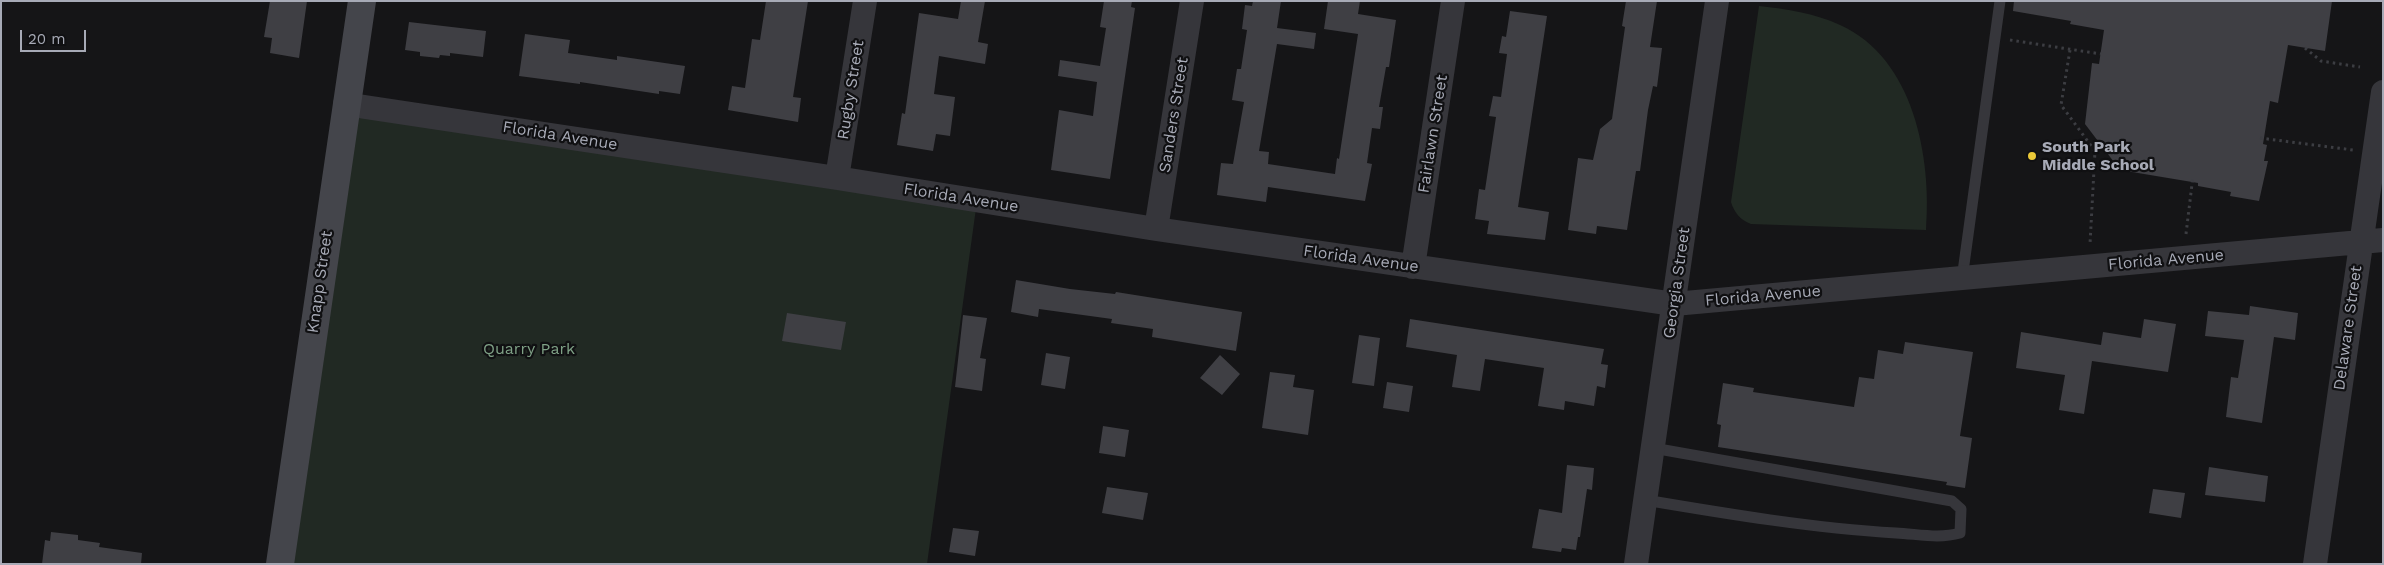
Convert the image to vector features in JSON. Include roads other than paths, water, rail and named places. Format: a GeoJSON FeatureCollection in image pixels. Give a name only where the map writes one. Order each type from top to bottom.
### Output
{"type":"FeatureCollection","features":[{"type":"Feature","properties":{"kind":"street","name":"Knapp Street"},"geometry":{"type":"LineString","coordinates":[[280,564],[345,104],[362,1]]}},
{"type":"Feature","properties":{"kind":"street","name":"Rugby Street"},"geometry":{"type":"LineString","coordinates":[[837,178],[865,1]]}},
{"type":"Feature","properties":{"kind":"street","name":"Sanders Street"},"geometry":{"type":"LineString","coordinates":[[1156,229],[1192,1]]}},
{"type":"Feature","properties":{"kind":"street","name":"Fairlawn Street"},"geometry":{"type":"LineString","coordinates":[[1413,267],[1453,1]]}},
{"type":"Feature","properties":{"kind":"street","name":"Georgia Street"},"geometry":{"type":"LineString","coordinates":[[1636,564],[1717,1]]}},
{"type":"Feature","properties":{"kind":"street","name":"Delaware Street"},"geometry":{"type":"LineString","coordinates":[[2315,564],[2372,241],[2374,153],[2383,92]]}},
{"type":"Feature","properties":{"kind":"street","name":"Florida Avenue"},"geometry":{"type":"LineString","coordinates":[[345,104],[837,178],[1156,229],[1674,304],[2372,241]]}},
{"type":"Feature","properties":{"kind":"lane"},"geometry":{"type":"LineString","coordinates":[[1962,279],[2000,1]]}},
{"type":"Feature","properties":{"kind":"lane"},"geometry":{"type":"LineString","coordinates":[[1645,500],[1854,530],[1920,534],[1943,538],[1960,534],[1962,509],[1947,499],[1653,448]]}},
{"type":"Feature","properties":{"kind":"place","name":"South Park Middle School"},"geometry":{"type":"Point","coordinates":[2032,156]}},
{"type":"Feature","properties":{"kind":"park label","name":"Quarry Park"},"geometry":{"type":"Point","coordinates":[529,349]}}]}
